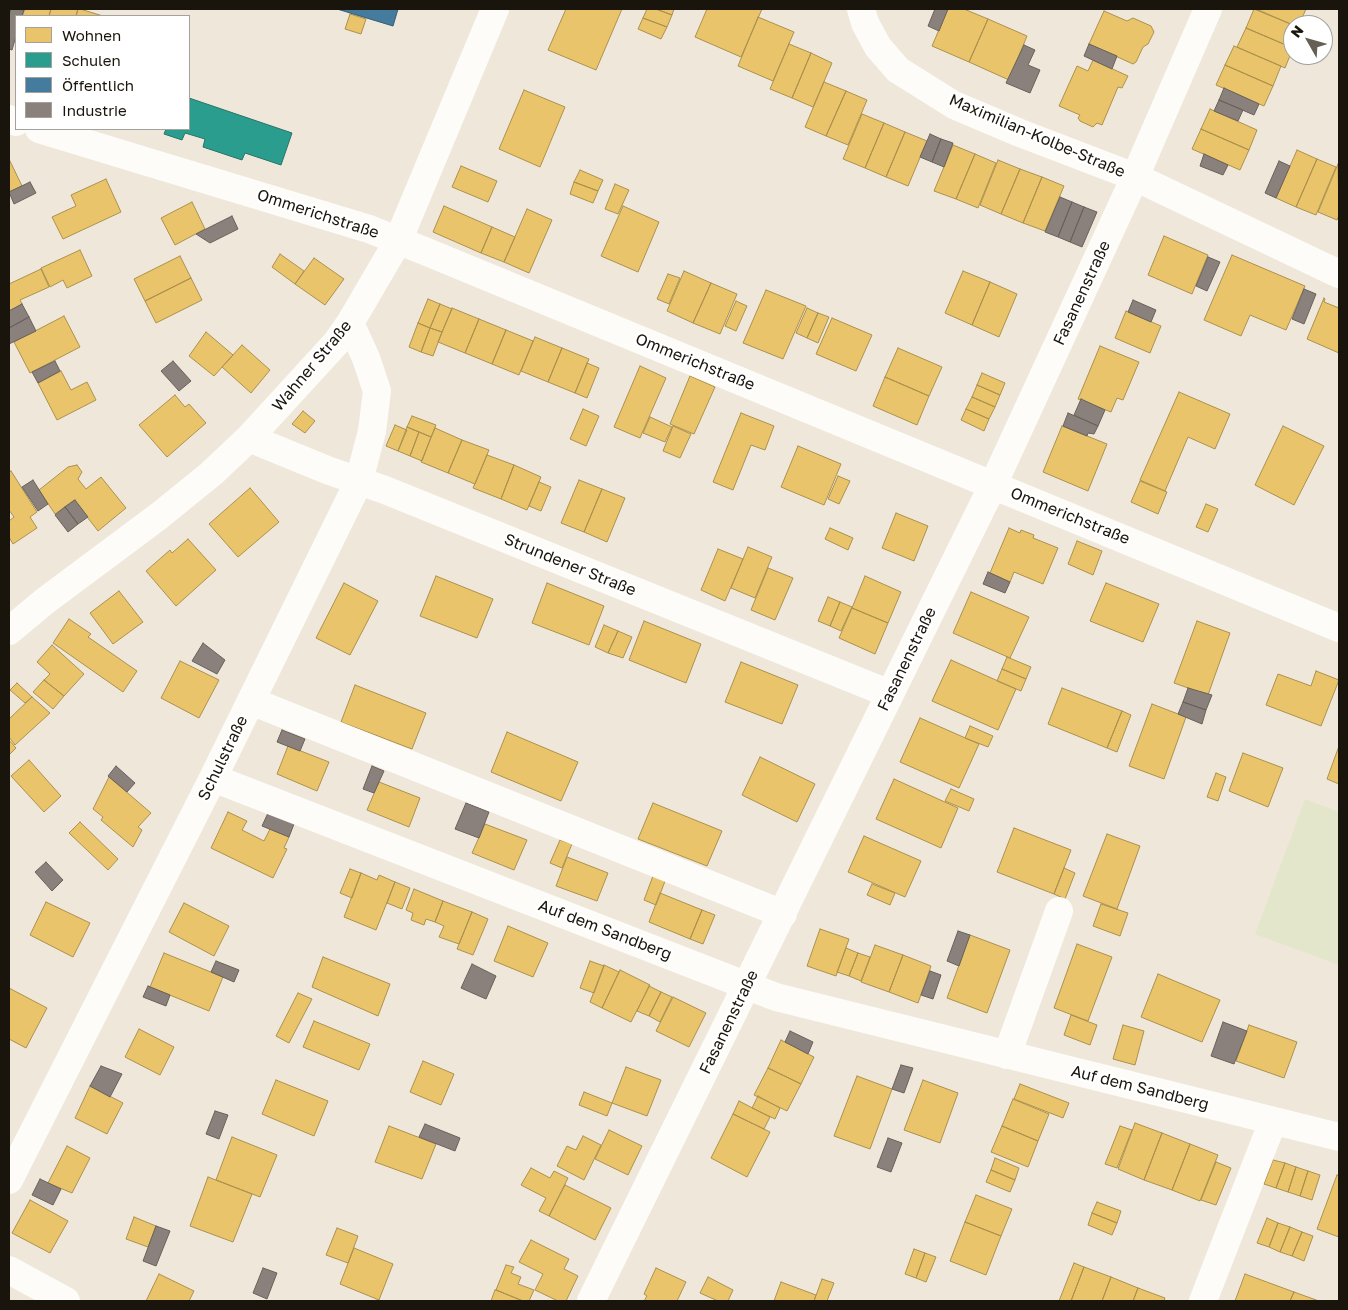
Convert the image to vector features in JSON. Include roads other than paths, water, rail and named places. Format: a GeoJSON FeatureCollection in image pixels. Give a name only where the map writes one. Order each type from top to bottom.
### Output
{"type":"FeatureCollection","features":[{"type":"Feature","properties":{"kind":"street","name":"Wahner Straße"},"geometry":{"type":"LineString","coordinates":[[9,631],[45,601],[159,516],[212,473],[249,438],[336,343],[350,324],[398,241],[495,9]]}},
{"type":"Feature","properties":{"kind":"street","name":"Maximilian-Kolbe-Straße"},"geometry":{"type":"LineString","coordinates":[[861,9],[865,23],[878,47],[898,70],[954,105],[1135,177],[1339,274]]}},
{"type":"Feature","properties":{"kind":"street","name":"Fasanenstraße"},"geometry":{"type":"LineString","coordinates":[[591,1301],[993,485],[1135,177],[1208,9]]}},
{"type":"Feature","properties":{"kind":"street","name":"Ommerichstraße"},"geometry":{"type":"LineString","coordinates":[[43,130],[369,229],[1339,628]]}},
{"type":"Feature","properties":{"kind":"street","name":"Schulstraße"},"geometry":{"type":"LineString","coordinates":[[9,1180],[213,778],[359,481],[372,431],[377,391],[366,358],[350,324]]}},
{"type":"Feature","properties":{"kind":"street","name":"Strundener Straße"},"geometry":{"type":"LineString","coordinates":[[249,438],[385,490],[890,694]]}},
{"type":"Feature","properties":{"kind":"street"},"geometry":{"type":"LineString","coordinates":[[251,701],[783,914]]}},
{"type":"Feature","properties":{"kind":"street","name":"Auf dem Sandberg"},"geometry":{"type":"LineString","coordinates":[[213,778],[776,997],[1339,1137]]}},
{"type":"Feature","properties":{"kind":"street"},"geometry":{"type":"LineString","coordinates":[[1007,1055],[1059,911]]}},
{"type":"Feature","properties":{"kind":"street"},"geometry":{"type":"LineString","coordinates":[[1203,1301],[1273,1121]]}},
{"type":"Feature","properties":{"kind":"street"},"geometry":{"type":"LineString","coordinates":[[9,1270],[66,1301]]}}]}
